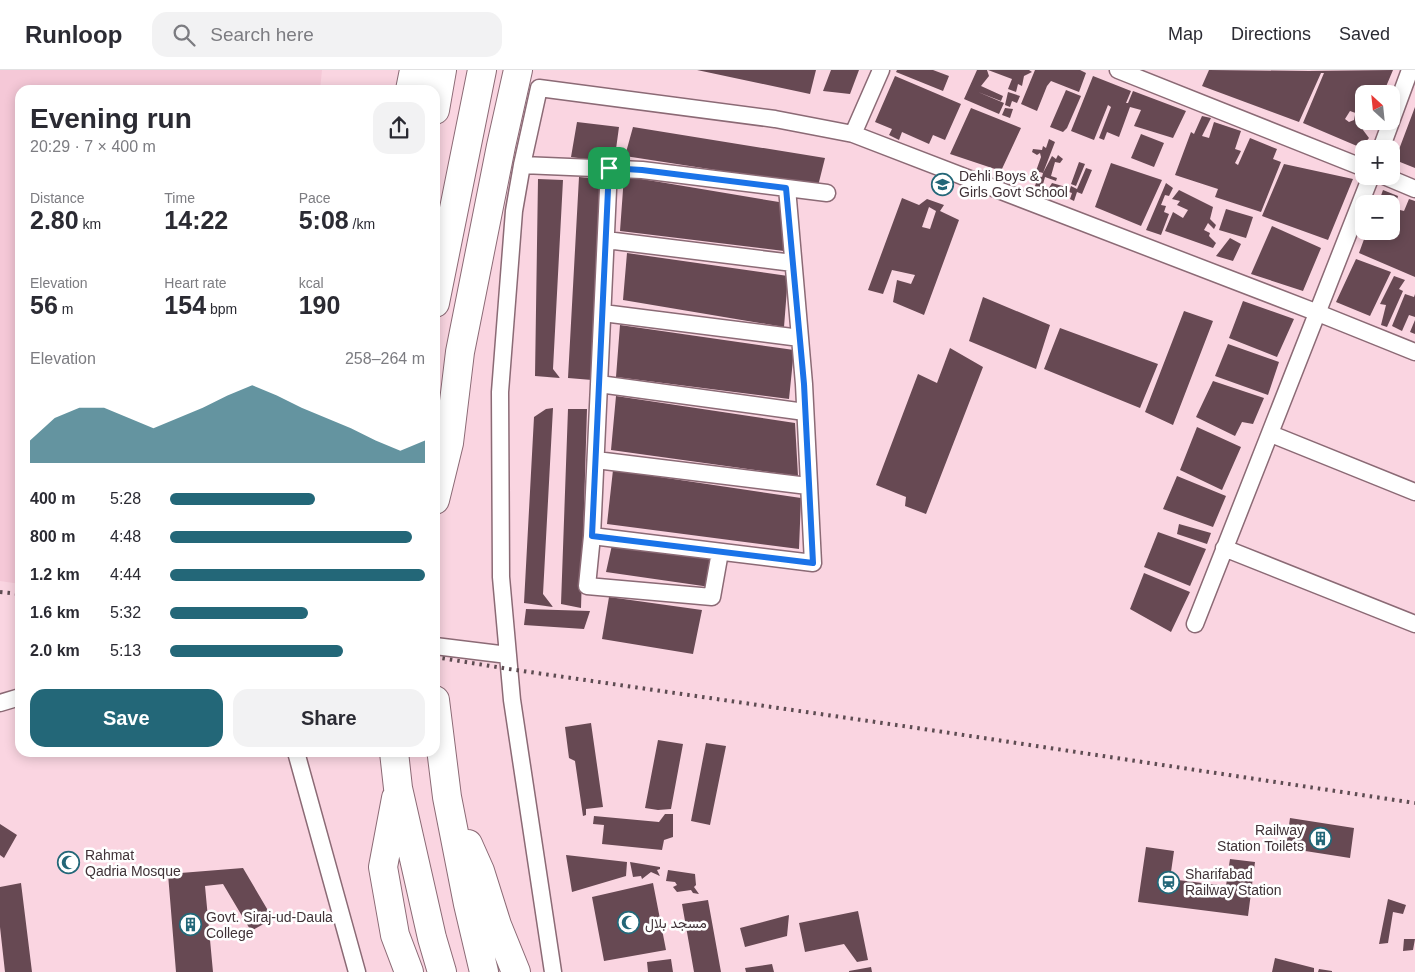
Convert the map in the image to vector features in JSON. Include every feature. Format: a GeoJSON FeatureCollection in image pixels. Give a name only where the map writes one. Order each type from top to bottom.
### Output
{"type":"FeatureCollection","features":[{"type":"Feature","properties":{"kind":"highway"},"geometry":{"type":"LineString","coordinates":[[411,85],[414,70]]}},
{"type":"Feature","properties":{"kind":"highway"},"geometry":{"type":"LineString","coordinates":[[439,85],[442,70]]}},
{"type":"Feature","properties":{"kind":"highway"},"geometry":{"type":"LineString","coordinates":[[440,278],[482,70]]}},
{"type":"Feature","properties":{"kind":"highway"},"geometry":{"type":"LineString","coordinates":[[440,480],[449,443],[460,352],[518,70]]}},
{"type":"Feature","properties":{"kind":"highway"},"geometry":{"type":"LineString","coordinates":[[440,740],[447,797],[468,904],[484,972]]}},
{"type":"Feature","properties":{"kind":"highway"},"geometry":{"type":"LineString","coordinates":[[395,757],[398,788],[432,938],[442,972]]}},
{"type":"Feature","properties":{"kind":"highway"},"geometry":{"type":"LineString","coordinates":[[398,788],[383,867],[396,935],[408,972]]}},
{"type":"Feature","properties":{"kind":"highway"},"geometry":{"type":"LineString","coordinates":[[447,797],[480,871],[497,925],[516,972]]}},
{"type":"Feature","properties":{"kind":"street"},"geometry":{"type":"LineString","coordinates":[[853,134],[881,70]]}},
{"type":"Feature","properties":{"kind":"street"},"geometry":{"type":"LineString","coordinates":[[1118,70],[1355,164]]}},
{"type":"Feature","properties":{"kind":"street"},"geometry":{"type":"LineString","coordinates":[[1384,140],[1410,70]]}},
{"type":"Feature","properties":{"kind":"street"},"geometry":{"type":"LineString","coordinates":[[553,972],[512,700],[501,577],[500,392],[514,211],[539,88],[775,119],[853,134],[1318,312],[1415,352]]}},
{"type":"Feature","properties":{"kind":"street"},"geometry":{"type":"LineString","coordinates":[[522,165],[642,170],[827,193]]}},
{"type":"Feature","properties":{"kind":"street"},"geometry":{"type":"LineString","coordinates":[[609,168],[596,460],[587,586],[712,597],[720,552]]}},
{"type":"Feature","properties":{"kind":"street"},"geometry":{"type":"LineString","coordinates":[[1400,183],[1415,189]]}},
{"type":"Feature","properties":{"kind":"street"},"geometry":{"type":"LineString","coordinates":[[1195,624],[1367,185]]}},
{"type":"Feature","properties":{"kind":"street"},"geometry":{"type":"LineString","coordinates":[[592,536],[813,563],[800,338],[786,188]]}},
{"type":"Feature","properties":{"kind":"street"},"geometry":{"type":"LineString","coordinates":[[606,240],[793,263]]}},
{"type":"Feature","properties":{"kind":"street"},"geometry":{"type":"LineString","coordinates":[[603,313],[800,338]]}},
{"type":"Feature","properties":{"kind":"street"},"geometry":{"type":"LineString","coordinates":[[599,384],[805,412]]}},
{"type":"Feature","properties":{"kind":"street"},"geometry":{"type":"LineString","coordinates":[[1271,434],[1415,492]]}},
{"type":"Feature","properties":{"kind":"street"},"geometry":{"type":"LineString","coordinates":[[596,460],[808,486]]}},
{"type":"Feature","properties":{"kind":"street"},"geometry":{"type":"LineString","coordinates":[[1224,548],[1415,624]]}},
{"type":"Feature","properties":{"kind":"street"},"geometry":{"type":"LineString","coordinates":[[440,647],[508,655]]}},
{"type":"Feature","properties":{"kind":"street"},"geometry":{"type":"LineString","coordinates":[[0,703],[15,698]]}},
{"type":"Feature","properties":{"kind":"street"},"geometry":{"type":"LineString","coordinates":[[297,757],[357,972]]}},
{"type":"Feature","properties":{"kind":"shaded area"},"geometry":{"type":"Polygon","coordinates":[[[0,70],[322,70],[320,85],[15,85],[15,583],[0,581],[0,70]]]}},
{"type":"Feature","properties":{"kind":"building"},"geometry":{"type":"Polygon","coordinates":[[[697,70],[816,70],[810,94],[697,70]]]}},
{"type":"Feature","properties":{"kind":"building"},"geometry":{"type":"Polygon","coordinates":[[[831,70],[859,70],[850,94],[823,91],[831,70]]]}},
{"type":"Feature","properties":{"kind":"building"},"geometry":{"type":"Polygon","coordinates":[[[897,70],[933,70],[949,76],[943,91],[896,72],[897,70]]]}},
{"type":"Feature","properties":{"kind":"building"},"geometry":{"type":"Polygon","coordinates":[[[977,70],[987,70],[989,76],[981,86],[1003,96],[1001,101],[978,92],[1004,103],[999,114],[964,99],[977,70]]]}},
{"type":"Feature","properties":{"kind":"building"},"geometry":{"type":"Polygon","coordinates":[[[988,70],[1029,70],[1032,72],[1024,76],[1022,86],[1018,84],[1016,92],[1008,89],[1012,79],[988,70]]]}},
{"type":"Feature","properties":{"kind":"building"},"geometry":{"type":"Polygon","coordinates":[[[1035,70],[1080,70],[1086,73],[1079,92],[1051,81],[1047,86],[1037,111],[1021,104],[1035,70]]]}},
{"type":"Feature","properties":{"kind":"building"},"geometry":{"type":"Polygon","coordinates":[[[1209,70],[1393,70],[1387,85],[1355,85],[1355,113],[1350,111],[1345,119],[1349,122],[1354,120],[1355,115],[1355,130],[1363,130],[1369,138],[1367,140],[1355,140],[1355,145],[1303,123],[1324,73],[1321,73],[1299,122],[1202,86],[1209,70]]]}},
{"type":"Feature","properties":{"kind":"building"},"geometry":{"type":"Polygon","coordinates":[[[895,76],[961,104],[945,140],[933,135],[929,144],[902,132],[899,140],[889,135],[892,129],[875,122],[895,76]]]}},
{"type":"Feature","properties":{"kind":"building"},"geometry":{"type":"Polygon","coordinates":[[[1093,76],[1131,91],[1126,103],[1128,103],[1133,91],[1186,111],[1173,138],[1134,126],[1141,110],[1130,107],[1119,137],[1107,132],[1104,140],[1099,138],[1111,107],[1108,105],[1094,140],[1071,131],[1093,76]]]}},
{"type":"Feature","properties":{"kind":"building"},"geometry":{"type":"Polygon","coordinates":[[[1066,90],[1081,96],[1067,128],[1063,132],[1050,127],[1066,90]]]}},
{"type":"Feature","properties":{"kind":"building"},"geometry":{"type":"Polygon","coordinates":[[[1008,92],[1020,96],[1017,103],[1012,101],[1010,107],[1005,105],[1008,92]]]}},
{"type":"Feature","properties":{"kind":"building"},"geometry":{"type":"Polygon","coordinates":[[[1415,107],[1415,168],[1400,162],[1400,147],[1415,107]]]}},
{"type":"Feature","properties":{"kind":"building"},"geometry":{"type":"Polygon","coordinates":[[[971,108],[1021,128],[1001,171],[950,154],[971,108]]]}},
{"type":"Feature","properties":{"kind":"building"},"geometry":{"type":"Polygon","coordinates":[[[1005,108],[1013,109],[1010,118],[1002,115],[1005,108]]]}},
{"type":"Feature","properties":{"kind":"building"},"geometry":{"type":"Polygon","coordinates":[[[1202,116],[1211,118],[1202,136],[1209,138],[1214,122],[1241,131],[1235,149],[1241,151],[1235,163],[1238,165],[1250,138],[1277,149],[1273,159],[1281,162],[1261,212],[1215,197],[1218,189],[1175,175],[1191,132],[1194,134],[1202,116]]]}},
{"type":"Feature","properties":{"kind":"building"},"geometry":{"type":"Polygon","coordinates":[[[577,122],[619,127],[616,149],[620,155],[618,162],[599,160],[594,155],[592,160],[571,157],[577,122]]]}},
{"type":"Feature","properties":{"kind":"building"},"geometry":{"type":"Polygon","coordinates":[[[633,127],[825,158],[818,186],[625,156],[633,127]]]}},
{"type":"Feature","properties":{"kind":"building"},"geometry":{"type":"Polygon","coordinates":[[[1141,134],[1164,143],[1154,167],[1131,158],[1141,134]]]}},
{"type":"Feature","properties":{"kind":"building"},"geometry":{"type":"Polygon","coordinates":[[[1049,139],[1055,142],[1043,173],[1036,171],[1041,157],[1040,153],[1037,155],[1032,152],[1033,149],[1042,150],[1043,146],[1046,148],[1049,139]]]}},
{"type":"Feature","properties":{"kind":"building"},"geometry":{"type":"Polygon","coordinates":[[[1058,155],[1063,159],[1060,163],[1055,162],[1051,176],[1057,178],[1056,181],[1045,177],[1042,188],[1035,186],[1036,183],[1033,178],[1036,175],[1042,177],[1052,156],[1056,159],[1058,155]]]}},
{"type":"Feature","properties":{"kind":"building"},"geometry":{"type":"Polygon","coordinates":[[[1079,162],[1085,164],[1076,186],[1071,184],[1079,162]]]}},
{"type":"Feature","properties":{"kind":"building"},"geometry":{"type":"Polygon","coordinates":[[[1111,163],[1162,180],[1141,226],[1095,207],[1111,163]]]}},
{"type":"Feature","properties":{"kind":"building"},"geometry":{"type":"Polygon","coordinates":[[[1284,164],[1353,179],[1328,240],[1262,216],[1284,164]]]}},
{"type":"Feature","properties":{"kind":"building"},"geometry":{"type":"Polygon","coordinates":[[[1086,168],[1092,170],[1082,194],[1077,192],[1074,201],[1070,199],[1072,193],[1069,192],[1071,186],[1077,189],[1086,168]]]}},
{"type":"Feature","properties":{"kind":"building"},"geometry":{"type":"Polygon","coordinates":[[[624,176],[785,203],[784,251],[620,231],[624,176]]]}},
{"type":"Feature","properties":{"kind":"building"},"geometry":{"type":"Polygon","coordinates":[[[579,177],[602,179],[592,380],[568,378],[579,177]]]}},
{"type":"Feature","properties":{"kind":"building"},"geometry":{"type":"Polygon","coordinates":[[[538,179],[563,180],[553,369],[560,378],[535,376],[538,179]]]}},
{"type":"Feature","properties":{"kind":"building"},"geometry":{"type":"Polygon","coordinates":[[[1052,183],[1066,187],[1062,196],[1047,191],[1052,183]]]}},
{"type":"Feature","properties":{"kind":"building"},"geometry":{"type":"Polygon","coordinates":[[[1166,183],[1173,188],[1169,196],[1165,195],[1161,205],[1166,206],[1164,212],[1169,214],[1161,235],[1146,230],[1166,183]]]}},
{"type":"Feature","properties":{"kind":"building"},"geometry":{"type":"Polygon","coordinates":[[[1179,190],[1213,207],[1210,219],[1216,225],[1214,229],[1208,223],[1204,230],[1210,233],[1209,236],[1216,243],[1213,248],[1165,231],[1173,212],[1183,218],[1188,210],[1177,205],[1180,201],[1172,199],[1179,190]]]}},
{"type":"Feature","properties":{"kind":"building"},"geometry":{"type":"Polygon","coordinates":[[[1383,190],[1396,195],[1381,195],[1383,190]]]}},
{"type":"Feature","properties":{"kind":"building"},"geometry":{"type":"Polygon","coordinates":[[[902,198],[919,205],[927,199],[944,205],[940,211],[959,220],[924,315],[893,302],[897,280],[911,284],[915,275],[892,270],[883,294],[868,290],[902,198]],[[929,207],[922,227],[930,229],[936,211],[929,207]]]}},
{"type":"Feature","properties":{"kind":"building"},"geometry":{"type":"Polygon","coordinates":[[[1409,199],[1415,201],[1415,277],[1359,253],[1364,240],[1400,240],[1400,210],[1404,211],[1409,199]]]}},
{"type":"Feature","properties":{"kind":"building"},"geometry":{"type":"Polygon","coordinates":[[[1226,209],[1253,217],[1246,238],[1219,230],[1226,209]]]}},
{"type":"Feature","properties":{"kind":"building"},"geometry":{"type":"Polygon","coordinates":[[[1272,226],[1321,248],[1303,291],[1251,274],[1272,226]]]}},
{"type":"Feature","properties":{"kind":"building"},"geometry":{"type":"Polygon","coordinates":[[[1230,238],[1241,244],[1233,261],[1216,256],[1230,238]]]}},
{"type":"Feature","properties":{"kind":"building"},"geometry":{"type":"Polygon","coordinates":[[[627,253],[788,276],[784,327],[623,300],[627,253]]]}},
{"type":"Feature","properties":{"kind":"building"},"geometry":{"type":"Polygon","coordinates":[[[1356,259],[1391,272],[1370,316],[1336,302],[1356,259]]]}},
{"type":"Feature","properties":{"kind":"building"},"geometry":{"type":"Polygon","coordinates":[[[1394,276],[1405,280],[1399,289],[1403,291],[1387,327],[1381,325],[1386,305],[1380,304],[1394,276]]]}},
{"type":"Feature","properties":{"kind":"building"},"geometry":{"type":"Polygon","coordinates":[[[1405,294],[1414,297],[1415,294],[1415,317],[1409,315],[1402,331],[1392,326],[1405,294]]]}},
{"type":"Feature","properties":{"kind":"building"},"geometry":{"type":"Polygon","coordinates":[[[983,297],[1050,325],[1036,369],[969,341],[983,297]]]}},
{"type":"Feature","properties":{"kind":"building"},"geometry":{"type":"Polygon","coordinates":[[[1243,301],[1294,319],[1277,357],[1229,338],[1243,301]]]}},
{"type":"Feature","properties":{"kind":"building"},"geometry":{"type":"Polygon","coordinates":[[[1184,311],[1213,321],[1173,425],[1145,412],[1184,311]]]}},
{"type":"Feature","properties":{"kind":"building"},"geometry":{"type":"Polygon","coordinates":[[[1415,320],[1415,334],[1410,332],[1415,320]]]}},
{"type":"Feature","properties":{"kind":"building"},"geometry":{"type":"Polygon","coordinates":[[[620,325],[794,350],[789,399],[616,377],[620,325]]]}},
{"type":"Feature","properties":{"kind":"building"},"geometry":{"type":"Polygon","coordinates":[[[1060,328],[1158,364],[1140,408],[1044,369],[1060,328]]]}},
{"type":"Feature","properties":{"kind":"building"},"geometry":{"type":"Polygon","coordinates":[[[1228,344],[1279,362],[1268,395],[1215,376],[1228,344]]]}},
{"type":"Feature","properties":{"kind":"building"},"geometry":{"type":"Polygon","coordinates":[[[950,348],[983,367],[926,514],[905,506],[906,497],[876,485],[918,374],[937,383],[950,348]]]}},
{"type":"Feature","properties":{"kind":"building"},"geometry":{"type":"Polygon","coordinates":[[[1213,381],[1264,398],[1253,424],[1242,422],[1235,436],[1196,417],[1213,381]]]}},
{"type":"Feature","properties":{"kind":"building"},"geometry":{"type":"Polygon","coordinates":[[[616,396],[795,423],[798,476],[611,450],[616,396]]]}},
{"type":"Feature","properties":{"kind":"building"},"geometry":{"type":"Polygon","coordinates":[[[553,408],[543,594],[553,607],[524,603],[534,417],[546,409],[553,408]]]}},
{"type":"Feature","properties":{"kind":"building"},"geometry":{"type":"Polygon","coordinates":[[[568,409],[587,409],[581,608],[561,604],[568,409]]]}},
{"type":"Feature","properties":{"kind":"building"},"geometry":{"type":"Polygon","coordinates":[[[1197,427],[1241,447],[1222,490],[1180,470],[1197,427]]]}},
{"type":"Feature","properties":{"kind":"building"},"geometry":{"type":"Polygon","coordinates":[[[613,470],[801,498],[799,549],[607,524],[613,470]]]}},
{"type":"Feature","properties":{"kind":"building"},"geometry":{"type":"Polygon","coordinates":[[[1177,476],[1226,496],[1213,527],[1163,509],[1177,476]]]}},
{"type":"Feature","properties":{"kind":"building"},"geometry":{"type":"Polygon","coordinates":[[[1179,524],[1211,533],[1207,544],[1177,534],[1179,524]]]}},
{"type":"Feature","properties":{"kind":"building"},"geometry":{"type":"Polygon","coordinates":[[[1158,532],[1206,549],[1190,586],[1144,567],[1158,532]]]}},
{"type":"Feature","properties":{"kind":"building"},"geometry":{"type":"Polygon","coordinates":[[[612,545],[714,557],[710,587],[606,572],[612,545]]]}},
{"type":"Feature","properties":{"kind":"building"},"geometry":{"type":"Polygon","coordinates":[[[1144,573],[1190,592],[1171,632],[1130,609],[1144,573]]]}},
{"type":"Feature","properties":{"kind":"building"},"geometry":{"type":"Polygon","coordinates":[[[609,597],[702,610],[693,654],[602,639],[609,597]]]}},
{"type":"Feature","properties":{"kind":"building"},"geometry":{"type":"Polygon","coordinates":[[[526,609],[590,611],[584,629],[524,625],[526,609]]]}},
{"type":"Feature","properties":{"kind":"building"},"geometry":{"type":"Polygon","coordinates":[[[591,723],[603,807],[586,809],[586,815],[583,816],[575,761],[569,758],[565,727],[591,723]]]}},
{"type":"Feature","properties":{"kind":"building"},"geometry":{"type":"Polygon","coordinates":[[[658,740],[683,744],[671,809],[645,808],[658,740]]]}},
{"type":"Feature","properties":{"kind":"building"},"geometry":{"type":"Polygon","coordinates":[[[706,743],[726,746],[710,825],[691,821],[706,743]]]}},
{"type":"Feature","properties":{"kind":"building"},"geometry":{"type":"Polygon","coordinates":[[[665,814],[673,814],[673,837],[664,840],[662,850],[602,844],[604,825],[593,824],[594,816],[659,822],[665,814]]]}},
{"type":"Feature","properties":{"kind":"building","name":"Railway Station Toilets"},"geometry":{"type":"Polygon","coordinates":[[[1290,818],[1354,828],[1350,858],[1286,848],[1290,818]]]}},
{"type":"Feature","properties":{"kind":"building"},"geometry":{"type":"Polygon","coordinates":[[[0,824],[17,835],[4,858],[0,855],[0,824]]]}},
{"type":"Feature","properties":{"kind":"building","name":"Sharifabad Railway Station"},"geometry":{"type":"Polygon","coordinates":[[[1146,847],[1174,851],[1170,879],[1226,886],[1230,859],[1255,862],[1248,916],[1138,902],[1146,847]]]}},
{"type":"Feature","properties":{"kind":"building"},"geometry":{"type":"Polygon","coordinates":[[[566,855],[627,862],[626,876],[572,892],[566,855]]]}},
{"type":"Feature","properties":{"kind":"building"},"geometry":{"type":"Polygon","coordinates":[[[630,862],[660,867],[657,870],[660,876],[651,872],[642,879],[641,876],[633,877],[630,862]]]}},
{"type":"Feature","properties":{"kind":"building","name":"Govt. Siraj-ud-Daula College"},"geometry":{"type":"Polygon","coordinates":[[[243,868],[273,919],[251,931],[223,884],[205,886],[213,972],[176,972],[168,874],[243,868]]]}},
{"type":"Feature","properties":{"kind":"building"},"geometry":{"type":"Polygon","coordinates":[[[668,870],[695,874],[696,885],[694,887],[699,894],[693,893],[691,890],[677,892],[673,887],[677,885],[675,882],[666,881],[668,870]]]}},
{"type":"Feature","properties":{"kind":"building"},"geometry":{"type":"Polygon","coordinates":[[[21,883],[32,972],[5,972],[0,927],[0,887],[21,883]]]}},
{"type":"Feature","properties":{"kind":"building","name":"مسجد بلال"},"geometry":{"type":"Polygon","coordinates":[[[653,883],[666,950],[604,961],[592,897],[653,883]]]}},
{"type":"Feature","properties":{"kind":"building"},"geometry":{"type":"Polygon","coordinates":[[[1388,899],[1406,905],[1403,914],[1393,912],[1388,943],[1379,944],[1388,899]]]}},
{"type":"Feature","properties":{"kind":"building"},"geometry":{"type":"Polygon","coordinates":[[[708,900],[721,972],[694,972],[682,904],[708,900]]]}},
{"type":"Feature","properties":{"kind":"building"},"geometry":{"type":"Polygon","coordinates":[[[858,911],[868,960],[857,962],[844,944],[805,952],[799,923],[858,911]]]}},
{"type":"Feature","properties":{"kind":"building"},"geometry":{"type":"Polygon","coordinates":[[[789,915],[787,936],[745,947],[740,928],[789,915]]]}},
{"type":"Feature","properties":{"kind":"building"},"geometry":{"type":"Polygon","coordinates":[[[1404,939],[1415,939],[1413,950],[1403,951],[1404,939]]]}},
{"type":"Feature","properties":{"kind":"building"},"geometry":{"type":"Polygon","coordinates":[[[1275,958],[1314,968],[1314,972],[1272,972],[1275,958]]]}},
{"type":"Feature","properties":{"kind":"building"},"geometry":{"type":"Polygon","coordinates":[[[671,959],[673,972],[648,972],[647,962],[671,959]]]}},
{"type":"Feature","properties":{"kind":"building"},"geometry":{"type":"Polygon","coordinates":[[[772,964],[774,972],[746,972],[745,968],[772,964]]]}},
{"type":"Feature","properties":{"kind":"building"},"geometry":{"type":"Polygon","coordinates":[[[871,967],[872,972],[849,972],[849,971],[871,967]]]}},
{"type":"Feature","properties":{"kind":"building"},"geometry":{"type":"Polygon","coordinates":[[[1319,969],[1332,971],[1332,972],[1318,972],[1319,969]]]}},
{"type":"Feature","properties":{"kind":"railway"},"geometry":{"type":"LineString","coordinates":[[0,592],[15,594]]}},
{"type":"Feature","properties":{"kind":"railway"},"geometry":{"type":"LineString","coordinates":[[440,658],[1415,803]]}},
{"type":"Feature","properties":{"kind":"place","name":"Dehli Boys & Girls Govt School"},"geometry":{"type":"Point","coordinates":[943,184]}},
{"type":"Feature","properties":{"kind":"place","name":"Railway Station Toilets"},"geometry":{"type":"Point","coordinates":[1320,838]}},
{"type":"Feature","properties":{"kind":"place","name":"Rahmat Qadria Mosque"},"geometry":{"type":"Point","coordinates":[69,863]}},
{"type":"Feature","properties":{"kind":"place","name":"Sharifabad Railway Station"},"geometry":{"type":"Point","coordinates":[1169,882]}},
{"type":"Feature","properties":{"kind":"place","name":"مسجد بلال"},"geometry":{"type":"Point","coordinates":[629,923]}},
{"type":"Feature","properties":{"kind":"place","name":"Govt. Siraj-ud-Daula College"},"geometry":{"type":"Point","coordinates":[190,925]}},
{"type":"Feature","properties":{"kind":"route"},"geometry":{"type":"LineString","coordinates":[[609,168],[642,170],[786,188],[804,384],[813,563],[592,536],[609,168]]}}]}
